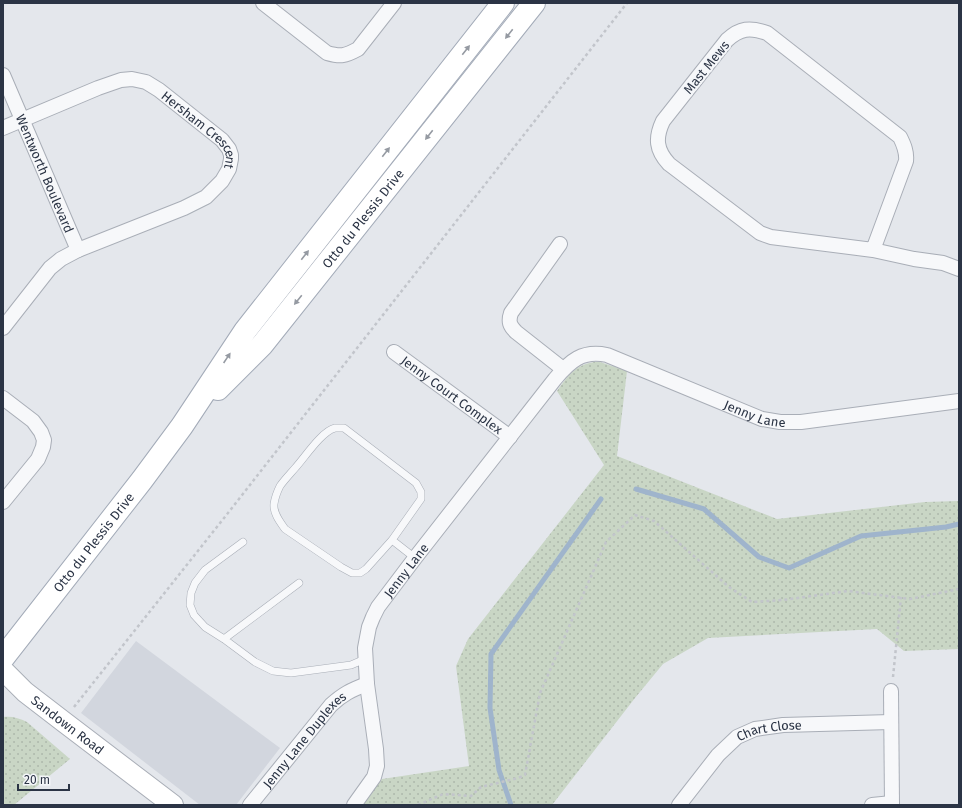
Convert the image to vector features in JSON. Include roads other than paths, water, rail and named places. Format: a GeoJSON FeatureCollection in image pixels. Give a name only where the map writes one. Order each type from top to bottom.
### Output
{"type":"FeatureCollection","features":[{"type":"Feature","properties":{"kind":"main road","name":"Otto du Plessis Drive"},"geometry":{"type":"LineString","coordinates":[[3,658],[142,480],[182,426],[245,331],[503,3]]}},
{"type":"Feature","properties":{"kind":"main road","name":"Otto du Plessis Drive"},"geometry":{"type":"LineString","coordinates":[[182,426],[262,345],[534,3]]}},
{"type":"Feature","properties":{"kind":"street"},"geometry":{"type":"LineString","coordinates":[[263,3],[327,53],[339,56],[350,54],[358,49],[394,3]]}},
{"type":"Feature","properties":{"kind":"street","name":"Mast Mews"},"geometry":{"type":"LineString","coordinates":[[873,250],[906,161],[905,148],[900,137],[767,32],[750,29],[741,30],[733,34],[660,128],[658,143],[660,151],[669,164],[760,233],[771,237],[873,250],[914,259],[943,263],[959,269]]}},
{"type":"Feature","properties":{"kind":"street","name":"Wentworth Boulevard"},"geometry":{"type":"LineString","coordinates":[[3,75],[78,250]]}},
{"type":"Feature","properties":{"kind":"street","name":"Hersham Crescent"},"geometry":{"type":"LineString","coordinates":[[22,120],[98,88],[121,80],[132,79],[146,82],[158,90],[222,140],[229,149],[231,159],[229,169],[222,181],[206,197],[184,208],[78,250]]}},
{"type":"Feature","properties":{"kind":"street"},"geometry":{"type":"LineString","coordinates":[[3,128],[22,120]]}},
{"type":"Feature","properties":{"kind":"street"},"geometry":{"type":"LineString","coordinates":[[560,244],[509,318],[510,326],[516,332],[563,369]]}},
{"type":"Feature","properties":{"kind":"street"},"geometry":{"type":"LineString","coordinates":[[3,328],[50,268],[61,259],[78,250]]}},
{"type":"Feature","properties":{"kind":"street","name":"Jenny Court Complex"},"geometry":{"type":"LineString","coordinates":[[394,352],[510,437]]}},
{"type":"Feature","properties":{"kind":"street","name":"Jenny Lane"},"geometry":{"type":"LineString","coordinates":[[354,805],[374,776],[378,766],[367,684],[365,648],[366,637],[373,617],[378,607],[415,558],[563,369],[576,358],[592,354],[607,355],[762,419],[780,422],[801,422],[959,401]]}},
{"type":"Feature","properties":{"kind":"street"},"geometry":{"type":"LineString","coordinates":[[3,398],[33,421],[41,432],[44,440],[38,459],[3,502]]}},
{"type":"Feature","properties":{"kind":"street","name":"Sandown Road"},"geometry":{"type":"LineString","coordinates":[[3,670],[25,692],[173,805]]}},
{"type":"Feature","properties":{"kind":"street","name":"Jenny Lane Duplexes"},"geometry":{"type":"LineString","coordinates":[[250,805],[331,706],[345,693],[367,684]]}},
{"type":"Feature","properties":{"kind":"street"},"geometry":{"type":"LineString","coordinates":[[872,805],[892,804],[891,692]]}},
{"type":"Feature","properties":{"kind":"street","name":"Chart Close"},"geometry":{"type":"LineString","coordinates":[[679,805],[718,754],[737,738],[755,730],[782,725],[891,722]]}},
{"type":"Feature","properties":{"kind":"lane"},"geometry":{"type":"LineString","coordinates":[[344,428],[416,483],[420,488],[421,499],[392,540],[363,572],[358,574],[352,573],[285,529],[279,521],[274,505],[276,494],[281,484],[319,440],[331,429],[344,428]]}},
{"type":"Feature","properties":{"kind":"lane"},"geometry":{"type":"LineString","coordinates":[[392,540],[415,558]]}},
{"type":"Feature","properties":{"kind":"lane"},"geometry":{"type":"LineString","coordinates":[[243,542],[205,570],[195,583],[191,593],[190,605],[194,615],[205,627],[255,662],[272,671],[291,673],[351,665],[366,659]]}},
{"type":"Feature","properties":{"kind":"lane"},"geometry":{"type":"LineString","coordinates":[[224,639],[299,582]]}},
{"type":"Feature","properties":{"kind":"waterway"},"geometry":{"type":"LineString","coordinates":[[636,489],[704,509],[759,557],[789,568],[861,536],[946,527],[959,524]]}},
{"type":"Feature","properties":{"kind":"waterway"},"geometry":{"type":"LineString","coordinates":[[511,805],[499,770],[490,708],[491,654],[601,499]]}}]}
